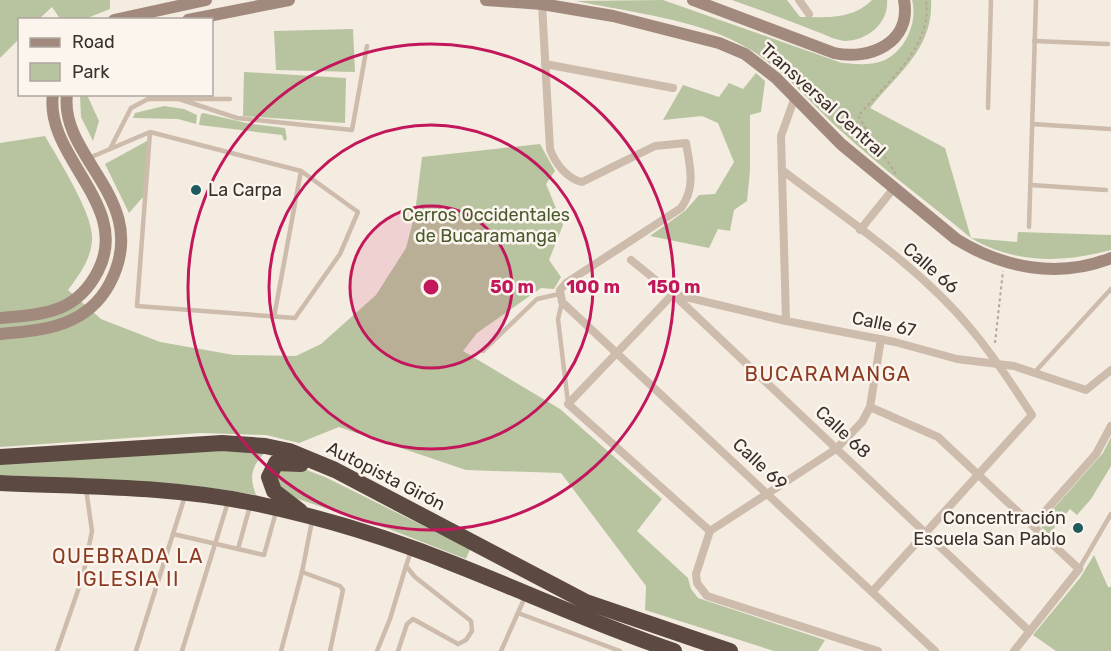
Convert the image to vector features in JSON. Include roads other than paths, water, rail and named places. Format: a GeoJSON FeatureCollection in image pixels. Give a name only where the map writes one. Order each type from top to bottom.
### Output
{"type":"FeatureCollection","features":[{"type":"Feature","properties":{"kind":"highway","name":"Autopista Girón"},"geometry":{"type":"LineString","coordinates":[[0,457],[174,444],[241,443],[290,451],[335,470],[534,576],[603,609],[730,651]]}},
{"type":"Feature","properties":{"kind":"highway"},"geometry":{"type":"LineString","coordinates":[[312,519],[274,491],[269,483],[270,471],[281,461],[335,470]]}},
{"type":"Feature","properties":{"kind":"highway"},"geometry":{"type":"LineString","coordinates":[[0,483],[185,493],[277,508],[412,549],[611,630],[674,651]]}},
{"type":"Feature","properties":{"kind":"main road"},"geometry":{"type":"LineString","coordinates":[[122,18],[206,0]]}},
{"type":"Feature","properties":{"kind":"main road"},"geometry":{"type":"LineString","coordinates":[[198,18],[289,0]]}},
{"type":"Feature","properties":{"kind":"main road","name":"Transversal Central"},"geometry":{"type":"LineString","coordinates":[[486,0],[542,3],[636,21],[733,48],[765,67],[835,139],[956,239],[1004,262],[1061,269],[1084,267],[1111,258]]}},
{"type":"Feature","properties":{"kind":"main road","name":"Transversal Central"},"geometry":{"type":"LineString","coordinates":[[693,0],[834,53],[860,56],[883,48],[897,35],[903,24],[904,0]]}},
{"type":"Feature","properties":{"kind":"main road"},"geometry":{"type":"LineString","coordinates":[[0,318],[57,310],[83,294],[101,266],[105,235],[103,218],[58,129],[52,111],[53,96]]}},
{"type":"Feature","properties":{"kind":"main road"},"geometry":{"type":"LineString","coordinates":[[0,334],[65,325],[87,312],[107,290],[118,266],[121,240],[116,208],[69,121],[67,96]]}},
{"type":"Feature","properties":{"kind":"main road"},"geometry":{"type":"LineString","coordinates":[[84,180],[98,173]]}},
{"type":"Feature","properties":{"kind":"street"},"geometry":{"type":"LineString","coordinates":[[799,0],[809,14]]}},
{"type":"Feature","properties":{"kind":"street"},"geometry":{"type":"LineString","coordinates":[[542,3],[550,149],[560,167],[575,180],[587,181],[655,146],[686,143],[691,189],[681,208],[566,283],[560,298]]}},
{"type":"Feature","properties":{"kind":"street"},"geometry":{"type":"LineString","coordinates":[[545,64],[673,88]]}},
{"type":"Feature","properties":{"kind":"street"},"geometry":{"type":"LineString","coordinates":[[786,321],[782,130],[795,97]]}},
{"type":"Feature","properties":{"kind":"street","name":"Calle 66"},"geometry":{"type":"LineString","coordinates":[[782,170],[933,290],[971,328],[999,364],[1032,416],[979,474]]}},
{"type":"Feature","properties":{"kind":"street"},"geometry":{"type":"LineString","coordinates":[[860,230],[894,188]]}},
{"type":"Feature","properties":{"kind":"street","name":"Calle 68"},"geometry":{"type":"LineString","coordinates":[[631,260],[674,294],[1029,632]]}},
{"type":"Feature","properties":{"kind":"street"},"geometry":{"type":"LineString","coordinates":[[674,294],[568,404],[710,531]]}},
{"type":"Feature","properties":{"kind":"street","name":"Calle 67"},"geometry":{"type":"LineString","coordinates":[[674,294],[786,321],[881,339],[957,360],[999,364],[1086,390],[1111,370]]}},
{"type":"Feature","properties":{"kind":"street","name":"Calle 69"},"geometry":{"type":"LineString","coordinates":[[560,298],[935,651]]}},
{"type":"Feature","properties":{"kind":"street"},"geometry":{"type":"LineString","coordinates":[[878,651],[707,596],[697,583],[696,574],[710,531],[836,449],[862,422],[870,407],[881,339]]}},
{"type":"Feature","properties":{"kind":"street"},"geometry":{"type":"LineString","coordinates":[[870,407],[938,437],[1079,568],[1014,651]]}},
{"type":"Feature","properties":{"kind":"street"},"geometry":{"type":"LineString","coordinates":[[1033,525],[1096,454],[1111,426]]}},
{"type":"Feature","properties":{"kind":"street"},"geometry":{"type":"LineString","coordinates":[[872,592],[979,474]]}},
{"type":"Feature","properties":{"kind":"lane"},"geometry":{"type":"LineString","coordinates":[[988,108],[991,0]]}},
{"type":"Feature","properties":{"kind":"lane"},"geometry":{"type":"LineString","coordinates":[[1029,227],[1036,0]]}},
{"type":"Feature","properties":{"kind":"lane"},"geometry":{"type":"LineString","coordinates":[[1034,41],[1108,44]]}},
{"type":"Feature","properties":{"kind":"lane"},"geometry":{"type":"LineString","coordinates":[[179,99],[237,118],[352,130],[367,46]]}},
{"type":"Feature","properties":{"kind":"lane"},"geometry":{"type":"LineString","coordinates":[[110,149],[132,108],[148,99],[230,99]]}},
{"type":"Feature","properties":{"kind":"lane"},"geometry":{"type":"LineString","coordinates":[[1032,124],[1110,129]]}},
{"type":"Feature","properties":{"kind":"lane"},"geometry":{"type":"LineString","coordinates":[[89,158],[150,132],[301,171],[358,212],[340,254],[296,318],[137,306],[150,132]]}},
{"type":"Feature","properties":{"kind":"lane"},"geometry":{"type":"LineString","coordinates":[[274,317],[301,171]]}},
{"type":"Feature","properties":{"kind":"lane"},"geometry":{"type":"LineString","coordinates":[[1031,185],[1107,190]]}},
{"type":"Feature","properties":{"kind":"lane"},"geometry":{"type":"LineString","coordinates":[[1034,373],[1111,289]]}},
{"type":"Feature","properties":{"kind":"lane"},"geometry":{"type":"LineString","coordinates":[[483,351],[537,299],[560,298],[558,319],[568,404]]}},
{"type":"Feature","properties":{"kind":"lane"},"geometry":{"type":"LineString","coordinates":[[57,651],[83,576],[93,531],[86,487]]}},
{"type":"Feature","properties":{"kind":"lane"},"geometry":{"type":"LineString","coordinates":[[136,651],[185,493]]}},
{"type":"Feature","properties":{"kind":"lane"},"geometry":{"type":"LineString","coordinates":[[182,651],[229,499]]}},
{"type":"Feature","properties":{"kind":"lane"},"geometry":{"type":"LineString","coordinates":[[238,549],[251,503]]}},
{"type":"Feature","properties":{"kind":"lane"},"geometry":{"type":"LineString","coordinates":[[173,534],[264,555],[277,508]]}},
{"type":"Feature","properties":{"kind":"lane"},"geometry":{"type":"LineString","coordinates":[[1079,568],[1111,514]]}},
{"type":"Feature","properties":{"kind":"lane"},"geometry":{"type":"LineString","coordinates":[[281,651],[302,572],[312,519]]}},
{"type":"Feature","properties":{"kind":"lane"},"geometry":{"type":"LineString","coordinates":[[377,651],[390,619],[412,549]]}},
{"type":"Feature","properties":{"kind":"lane"},"geometry":{"type":"LineString","coordinates":[[398,651],[407,624],[413,619],[458,644],[466,640],[473,626],[471,621],[415,577],[406,566]]}},
{"type":"Feature","properties":{"kind":"lane"},"geometry":{"type":"LineString","coordinates":[[302,572],[340,586],[343,590],[330,651]]}},
{"type":"Feature","properties":{"kind":"lane"},"geometry":{"type":"LineString","coordinates":[[501,651],[534,576]]}},
{"type":"Feature","properties":{"kind":"lane"},"geometry":{"type":"LineString","coordinates":[[518,613],[620,651]]}},
{"type":"Feature","properties":{"kind":"place","name":"La Carpa"},"geometry":{"type":"Point","coordinates":[196,190]}},
{"type":"Feature","properties":{"kind":"place","name":"Concentración Escuela San Pablo"},"geometry":{"type":"Point","coordinates":[1078,528]}},
{"type":"Feature","properties":{"kind":"district","name":"BUCARAMANGA"},"geometry":{"type":"Point","coordinates":[828,374]}},
{"type":"Feature","properties":{"kind":"district","name":"QUEBRADA LA IGLESIA II"},"geometry":{"type":"Point","coordinates":[128,568]}},
{"type":"Feature","properties":{"kind":"park label","name":"Cerros Occidentales de Bucaramanga"},"geometry":{"type":"Point","coordinates":[486,225]}}]}
